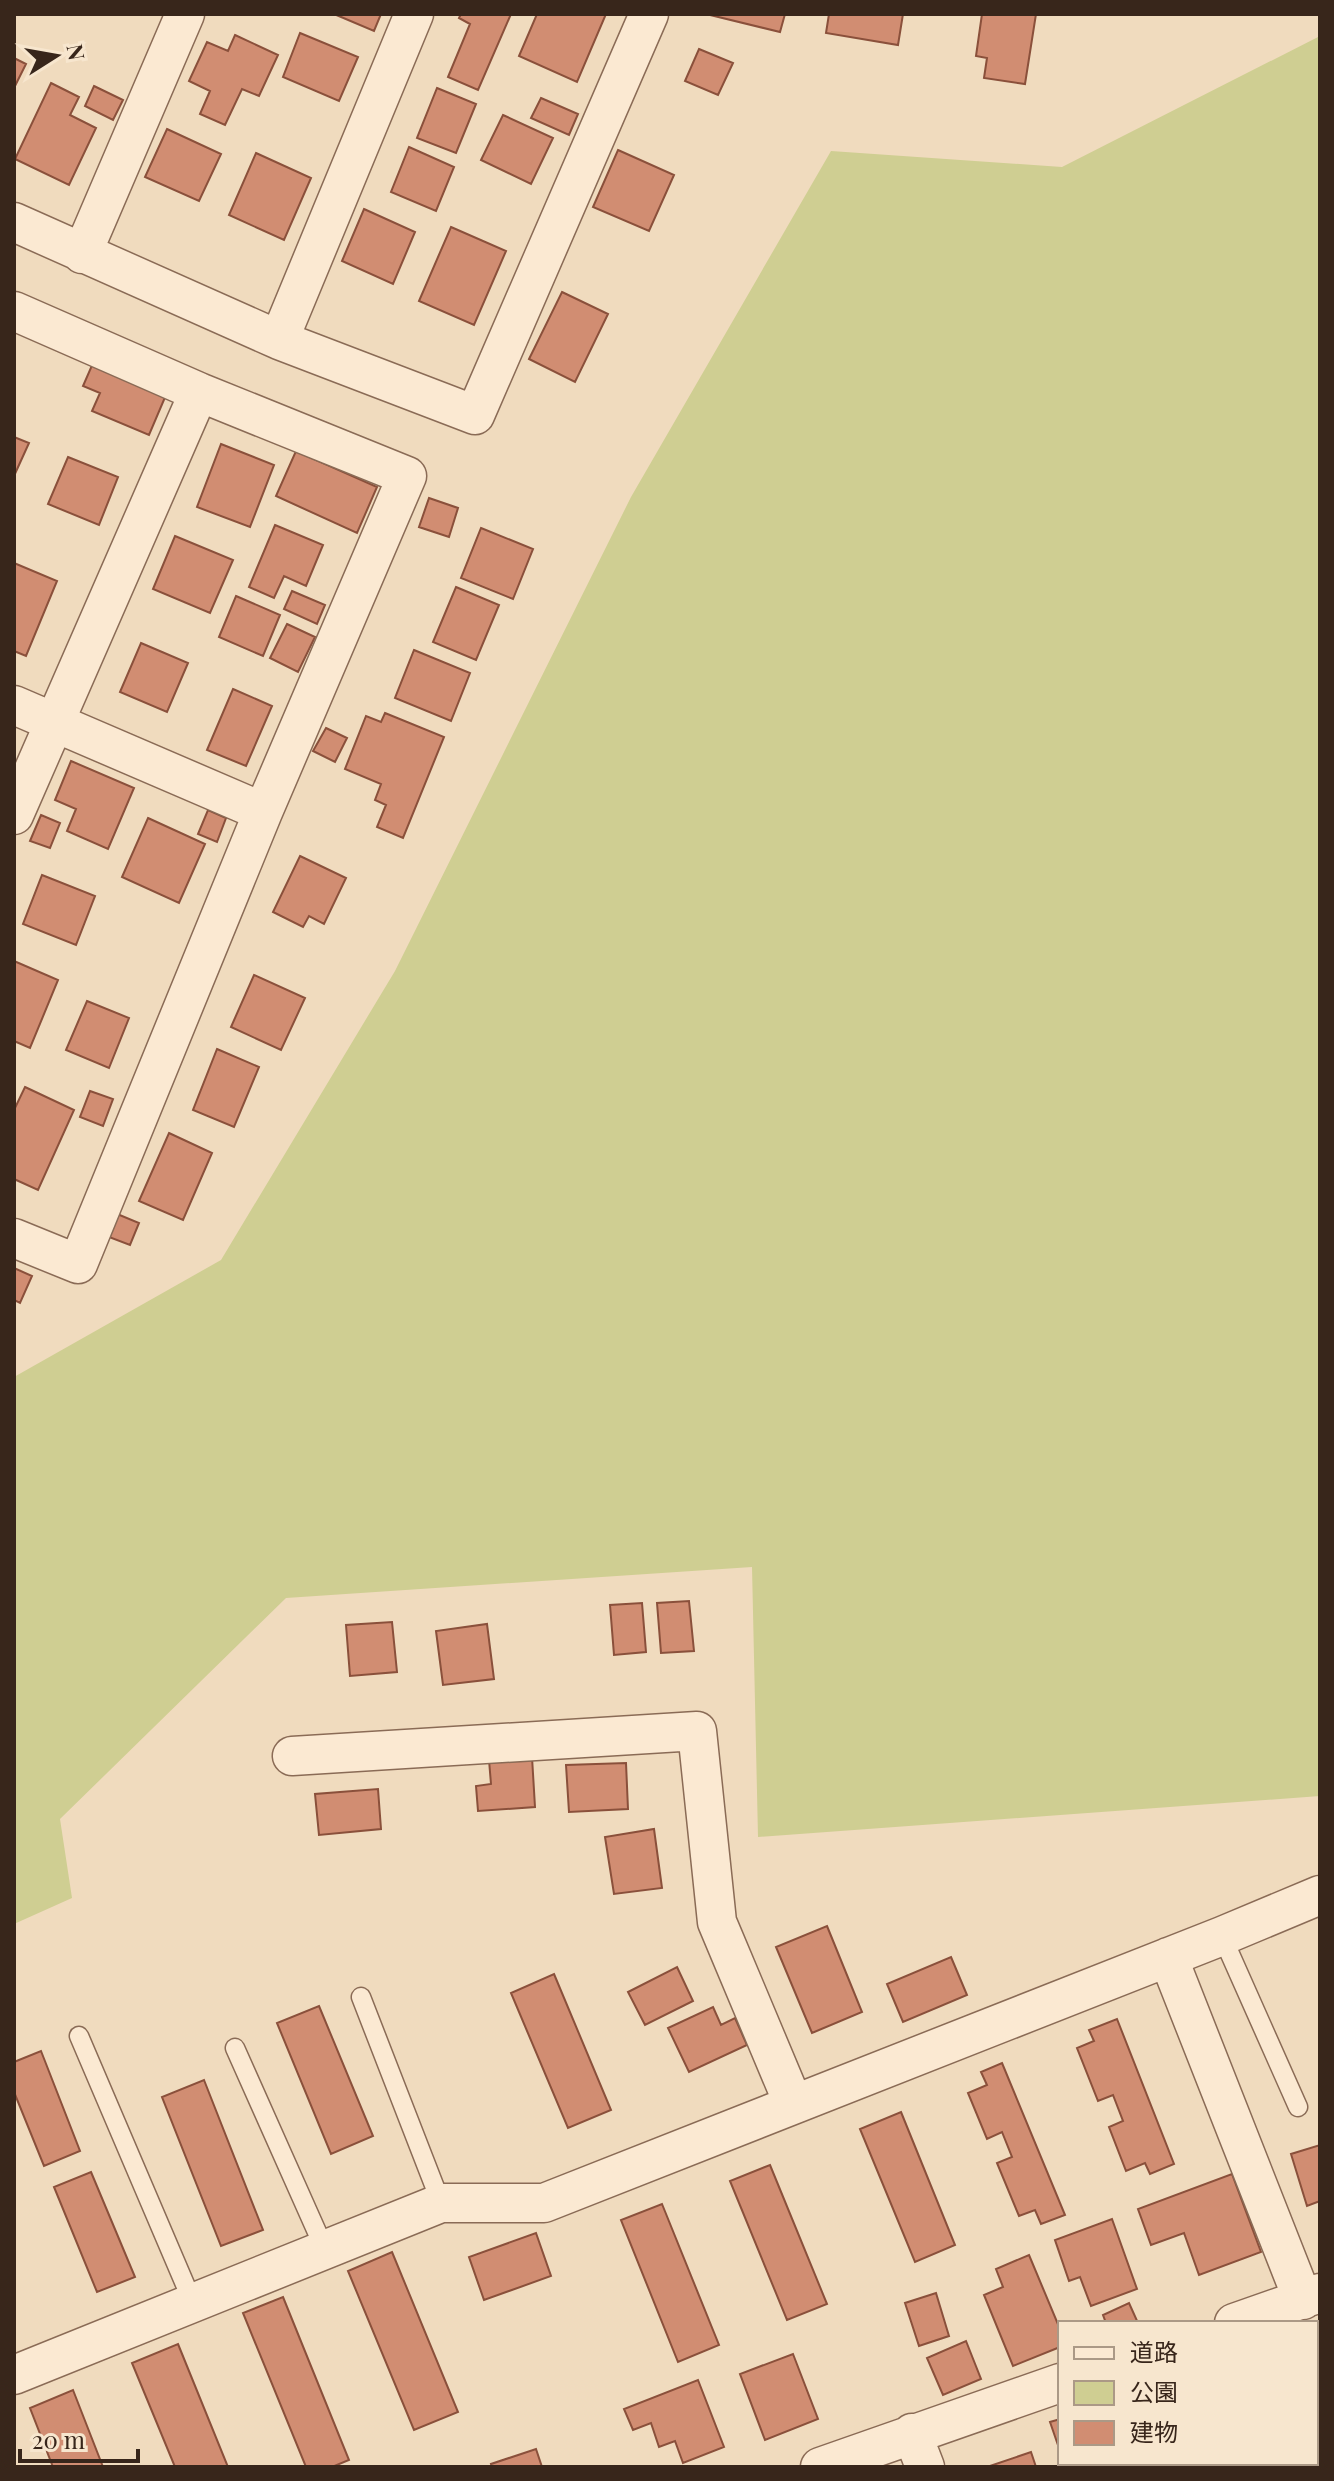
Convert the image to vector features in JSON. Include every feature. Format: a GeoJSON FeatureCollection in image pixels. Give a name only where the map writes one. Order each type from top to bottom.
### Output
{"type":"FeatureCollection","features":[{"type":"Feature","properties":{"kind":"street"},"geometry":{"type":"LineString","coordinates":[[82,254],[185,14]]}},
{"type":"Feature","properties":{"kind":"street"},"geometry":{"type":"LineString","coordinates":[[279,340],[414,14]]}},
{"type":"Feature","properties":{"kind":"street"},"geometry":{"type":"LineString","coordinates":[[14,222],[279,340],[475,415],[649,14]]}},
{"type":"Feature","properties":{"kind":"street"},"geometry":{"type":"LineString","coordinates":[[14,311],[199,392],[407,476],[263,812],[78,1264],[14,1238]]}},
{"type":"Feature","properties":{"kind":"street"},"geometry":{"type":"LineString","coordinates":[[14,815],[199,392]]}},
{"type":"Feature","properties":{"kind":"street"},"geometry":{"type":"LineString","coordinates":[[14,705],[263,812]]}},
{"type":"Feature","properties":{"kind":"street"},"geometry":{"type":"LineString","coordinates":[[292,1756],[697,1731],[717,1922],[793,2103]]}},
{"type":"Feature","properties":{"kind":"street"},"geometry":{"type":"LineString","coordinates":[[14,2375],[441,2203],[544,2203],[1320,1895]]}},
{"type":"Feature","properties":{"kind":"street"},"geometry":{"type":"LineString","coordinates":[[1168,1957],[1311,2296],[1240,2321]]}},
{"type":"Feature","properties":{"kind":"street"},"geometry":{"type":"LineString","coordinates":[[820,2467],[918,2450],[1058,2384]]}},
{"type":"Feature","properties":{"kind":"lane"},"geometry":{"type":"LineString","coordinates":[[1222,1936],[1298,2107]]}},
{"type":"Feature","properties":{"kind":"lane"},"geometry":{"type":"LineString","coordinates":[[361,1997],[441,2203]]}},
{"type":"Feature","properties":{"kind":"lane"},"geometry":{"type":"LineString","coordinates":[[79,2036],[193,2303]]}},
{"type":"Feature","properties":{"kind":"lane"},"geometry":{"type":"LineString","coordinates":[[235,2048],[325,2250]]}},
{"type":"Feature","properties":{"kind":"green space"},"geometry":{"type":"Polygon","coordinates":[[[1320,36],[1320,1796],[758,1837],[752,1567],[286,1598],[60,1819],[72,1898],[14,1924],[14,1377],[221,1260],[395,971],[631,497],[831,151],[1062,167],[1320,36]]]}},
{"type":"Feature","properties":{"kind":"building"},"geometry":{"type":"Polygon","coordinates":[[[334,14],[381,14],[374,31],[334,14]]]}},
{"type":"Feature","properties":{"kind":"building"},"geometry":{"type":"Polygon","coordinates":[[[461,14],[511,14],[478,90],[448,77],[470,24],[459,18],[461,14]]]}},
{"type":"Feature","properties":{"kind":"building"},"geometry":{"type":"Polygon","coordinates":[[[537,14],[606,14],[577,82],[519,56],[537,14]]]}},
{"type":"Feature","properties":{"kind":"building"},"geometry":{"type":"Polygon","coordinates":[[[706,14],[785,14],[780,32],[706,14]]]}},
{"type":"Feature","properties":{"kind":"building"},"geometry":{"type":"Polygon","coordinates":[[[829,14],[903,14],[898,45],[826,33],[829,14]]]}},
{"type":"Feature","properties":{"kind":"building"},"geometry":{"type":"Polygon","coordinates":[[[982,14],[1036,14],[1025,84],[984,78],[987,58],[976,56],[982,14]]]}},
{"type":"Feature","properties":{"kind":"building"},"geometry":{"type":"Polygon","coordinates":[[[300,33],[358,57],[339,101],[283,77],[300,33]]]}},
{"type":"Feature","properties":{"kind":"building"},"geometry":{"type":"Polygon","coordinates":[[[235,35],[278,55],[259,96],[242,89],[225,125],[200,114],[210,91],[189,81],[207,42],[228,51],[235,35]]]}},
{"type":"Feature","properties":{"kind":"building"},"geometry":{"type":"Polygon","coordinates":[[[699,49],[733,63],[718,95],[685,81],[699,49]]]}},
{"type":"Feature","properties":{"kind":"building"},"geometry":{"type":"Polygon","coordinates":[[[14,58],[26,64],[14,88],[14,58]]]}},
{"type":"Feature","properties":{"kind":"building"},"geometry":{"type":"Polygon","coordinates":[[[51,83],[79,97],[70,115],[96,128],[69,185],[15,159],[51,83]]]}},
{"type":"Feature","properties":{"kind":"building"},"geometry":{"type":"Polygon","coordinates":[[[94,86],[123,100],[113,120],[85,106],[94,86]]]}},
{"type":"Feature","properties":{"kind":"building"},"geometry":{"type":"Polygon","coordinates":[[[437,88],[476,104],[456,153],[417,138],[437,88]]]}},
{"type":"Feature","properties":{"kind":"building"},"geometry":{"type":"Polygon","coordinates":[[[541,98],[578,114],[569,135],[531,118],[541,98]]]}},
{"type":"Feature","properties":{"kind":"building"},"geometry":{"type":"Polygon","coordinates":[[[503,115],[553,138],[531,184],[481,160],[503,115]]]}},
{"type":"Feature","properties":{"kind":"building"},"geometry":{"type":"Polygon","coordinates":[[[167,129],[221,154],[199,201],[145,177],[167,129]]]}},
{"type":"Feature","properties":{"kind":"building"},"geometry":{"type":"Polygon","coordinates":[[[409,147],[454,167],[436,211],[391,192],[409,147]]]}},
{"type":"Feature","properties":{"kind":"building"},"geometry":{"type":"Polygon","coordinates":[[[618,150],[674,175],[649,231],[593,207],[618,150]]]}},
{"type":"Feature","properties":{"kind":"building"},"geometry":{"type":"Polygon","coordinates":[[[256,153],[311,178],[284,240],[229,215],[256,153]]]}},
{"type":"Feature","properties":{"kind":"building"},"geometry":{"type":"Polygon","coordinates":[[[364,209],[415,232],[393,284],[342,261],[364,209]]]}},
{"type":"Feature","properties":{"kind":"building"},"geometry":{"type":"Polygon","coordinates":[[[451,227],[506,251],[474,325],[419,301],[451,227]]]}},
{"type":"Feature","properties":{"kind":"building"},"geometry":{"type":"Polygon","coordinates":[[[562,292],[608,314],[575,382],[529,359],[562,292]]]}},
{"type":"Feature","properties":{"kind":"building"},"geometry":{"type":"Polygon","coordinates":[[[93,363],[166,395],[149,435],[92,411],[100,393],[83,386],[93,363]]]}},
{"type":"Feature","properties":{"kind":"building"},"geometry":{"type":"Polygon","coordinates":[[[14,437],[29,443],[14,476],[14,437]]]}},
{"type":"Feature","properties":{"kind":"building"},"geometry":{"type":"Polygon","coordinates":[[[221,444],[274,465],[250,527],[197,507],[221,444]]]}},
{"type":"Feature","properties":{"kind":"building"},"geometry":{"type":"Polygon","coordinates":[[[296,451],[377,487],[357,533],[276,496],[296,451]]]}},
{"type":"Feature","properties":{"kind":"building"},"geometry":{"type":"Polygon","coordinates":[[[68,457],[118,477],[99,525],[48,504],[68,457]]]}},
{"type":"Feature","properties":{"kind":"building"},"geometry":{"type":"Polygon","coordinates":[[[429,498],[458,508],[449,537],[419,527],[429,498]]]}},
{"type":"Feature","properties":{"kind":"building"},"geometry":{"type":"Polygon","coordinates":[[[275,525],[323,545],[306,586],[284,576],[274,598],[249,587],[275,525]]]}},
{"type":"Feature","properties":{"kind":"building"},"geometry":{"type":"Polygon","coordinates":[[[481,528],[533,549],[513,599],[461,578],[481,528]]]}},
{"type":"Feature","properties":{"kind":"building"},"geometry":{"type":"Polygon","coordinates":[[[175,536],[233,560],[210,613],[153,589],[175,536]]]}},
{"type":"Feature","properties":{"kind":"building"},"geometry":{"type":"Polygon","coordinates":[[[14,563],[57,581],[26,656],[14,651],[14,563]]]}},
{"type":"Feature","properties":{"kind":"building"},"geometry":{"type":"Polygon","coordinates":[[[456,587],[499,605],[476,660],[433,642],[456,587]]]}},
{"type":"Feature","properties":{"kind":"building"},"geometry":{"type":"Polygon","coordinates":[[[292,591],[325,605],[317,624],[284,609],[292,591]]]}},
{"type":"Feature","properties":{"kind":"building"},"geometry":{"type":"Polygon","coordinates":[[[236,596],[280,615],[263,656],[219,637],[236,596]]]}},
{"type":"Feature","properties":{"kind":"building"},"geometry":{"type":"Polygon","coordinates":[[[287,624],[315,637],[298,672],[270,658],[287,624]]]}},
{"type":"Feature","properties":{"kind":"building"},"geometry":{"type":"Polygon","coordinates":[[[141,643],[188,663],[167,712],[120,692],[141,643]]]}},
{"type":"Feature","properties":{"kind":"building"},"geometry":{"type":"Polygon","coordinates":[[[414,650],[470,673],[451,721],[395,698],[414,650]]]}},
{"type":"Feature","properties":{"kind":"building"},"geometry":{"type":"Polygon","coordinates":[[[233,689],[272,706],[246,766],[207,750],[233,689]]]}},
{"type":"Feature","properties":{"kind":"building"},"geometry":{"type":"Polygon","coordinates":[[[385,713],[444,737],[403,838],[377,827],[386,805],[375,800],[381,784],[345,769],[366,716],[381,722],[385,713]]]}},
{"type":"Feature","properties":{"kind":"building"},"geometry":{"type":"Polygon","coordinates":[[[326,728],[347,738],[335,762],[313,751],[326,728]]]}},
{"type":"Feature","properties":{"kind":"building"},"geometry":{"type":"Polygon","coordinates":[[[71,761],[134,788],[108,849],[67,831],[76,809],[55,800],[71,761]]]}},
{"type":"Feature","properties":{"kind":"building"},"geometry":{"type":"Polygon","coordinates":[[[208,810],[226,818],[217,842],[198,834],[208,810]]]}},
{"type":"Feature","properties":{"kind":"building"},"geometry":{"type":"Polygon","coordinates":[[[41,815],[60,823],[50,848],[30,841],[41,815]]]}},
{"type":"Feature","properties":{"kind":"building"},"geometry":{"type":"Polygon","coordinates":[[[148,818],[205,844],[179,903],[122,877],[148,818]]]}},
{"type":"Feature","properties":{"kind":"building"},"geometry":{"type":"Polygon","coordinates":[[[300,856],[346,878],[324,924],[309,916],[303,927],[273,912],[300,856]]]}},
{"type":"Feature","properties":{"kind":"building"},"geometry":{"type":"Polygon","coordinates":[[[42,875],[95,896],[76,945],[23,924],[42,875]]]}},
{"type":"Feature","properties":{"kind":"building"},"geometry":{"type":"Polygon","coordinates":[[[14,961],[58,980],[30,1048],[14,1041],[14,961]]]}},
{"type":"Feature","properties":{"kind":"building"},"geometry":{"type":"Polygon","coordinates":[[[254,975],[305,998],[281,1050],[231,1027],[254,975]]]}},
{"type":"Feature","properties":{"kind":"building"},"geometry":{"type":"Polygon","coordinates":[[[87,1001],[129,1018],[109,1068],[66,1050],[87,1001]]]}},
{"type":"Feature","properties":{"kind":"building"},"geometry":{"type":"Polygon","coordinates":[[[217,1049],[259,1067],[234,1127],[193,1110],[217,1049]]]}},
{"type":"Feature","properties":{"kind":"building"},"geometry":{"type":"Polygon","coordinates":[[[25,1087],[74,1110],[38,1190],[14,1179],[14,1110],[25,1087]]]}},
{"type":"Feature","properties":{"kind":"building"},"geometry":{"type":"Polygon","coordinates":[[[90,1091],[113,1099],[103,1126],[80,1117],[90,1091]]]}},
{"type":"Feature","properties":{"kind":"building"},"geometry":{"type":"Polygon","coordinates":[[[169,1133],[212,1153],[183,1220],[139,1201],[169,1133]]]}},
{"type":"Feature","properties":{"kind":"building"},"geometry":{"type":"Polygon","coordinates":[[[110,1211],[139,1223],[130,1245],[101,1234],[110,1211]]]}},
{"type":"Feature","properties":{"kind":"building"},"geometry":{"type":"Polygon","coordinates":[[[14,1268],[32,1276],[20,1303],[14,1300],[14,1268]]]}},
{"type":"Feature","properties":{"kind":"building"},"geometry":{"type":"Polygon","coordinates":[[[689,1601],[694,1651],[661,1653],[657,1603],[689,1601]]]}},
{"type":"Feature","properties":{"kind":"building"},"geometry":{"type":"Polygon","coordinates":[[[642,1603],[646,1652],[614,1655],[610,1605],[642,1603]]]}},
{"type":"Feature","properties":{"kind":"building"},"geometry":{"type":"Polygon","coordinates":[[[392,1622],[397,1672],[350,1676],[346,1625],[392,1622]]]}},
{"type":"Feature","properties":{"kind":"building"},"geometry":{"type":"Polygon","coordinates":[[[487,1624],[494,1679],[443,1685],[436,1631],[487,1624]]]}},
{"type":"Feature","properties":{"kind":"building"},"geometry":{"type":"Polygon","coordinates":[[[532,1757],[535,1807],[478,1811],[476,1786],[491,1784],[489,1760],[532,1757]]]}},
{"type":"Feature","properties":{"kind":"building"},"geometry":{"type":"Polygon","coordinates":[[[626,1763],[628,1809],[569,1812],[566,1765],[626,1763]]]}},
{"type":"Feature","properties":{"kind":"building"},"geometry":{"type":"Polygon","coordinates":[[[378,1789],[381,1829],[319,1835],[315,1794],[378,1789]]]}},
{"type":"Feature","properties":{"kind":"building"},"geometry":{"type":"Polygon","coordinates":[[[654,1829],[662,1888],[614,1894],[605,1837],[654,1829]]]}},
{"type":"Feature","properties":{"kind":"building"},"geometry":{"type":"Polygon","coordinates":[[[827,1926],[862,2012],[812,2033],[776,1947],[827,1926]]]}},
{"type":"Feature","properties":{"kind":"building"},"geometry":{"type":"Polygon","coordinates":[[[951,1957],[967,1995],[903,2022],[887,1984],[951,1957]]]}},
{"type":"Feature","properties":{"kind":"building"},"geometry":{"type":"Polygon","coordinates":[[[677,1967],[693,2001],[645,2025],[628,1992],[677,1967]]]}},
{"type":"Feature","properties":{"kind":"building"},"geometry":{"type":"Polygon","coordinates":[[[554,1974],[611,2110],[568,2128],[511,1993],[554,1974]]]}},
{"type":"Feature","properties":{"kind":"building"},"geometry":{"type":"Polygon","coordinates":[[[319,2006],[373,2136],[331,2154],[277,2023],[319,2006]]]}},
{"type":"Feature","properties":{"kind":"building"},"geometry":{"type":"Polygon","coordinates":[[[713,2007],[721,2025],[735,2018],[747,2045],[689,2072],[668,2028],[713,2007]]]}},
{"type":"Feature","properties":{"kind":"building"},"geometry":{"type":"Polygon","coordinates":[[[1117,2019],[1174,2164],[1150,2174],[1145,2163],[1126,2171],[1109,2127],[1123,2121],[1113,2095],[1098,2101],[1077,2048],[1094,2041],[1089,2030],[1117,2019]]]}},
{"type":"Feature","properties":{"kind":"building"},"geometry":{"type":"Polygon","coordinates":[[[41,2051],[80,2151],[44,2166],[14,2092],[14,2062],[41,2051]]]}},
{"type":"Feature","properties":{"kind":"building"},"geometry":{"type":"Polygon","coordinates":[[[1002,2063],[1065,2215],[1041,2224],[1035,2210],[1019,2216],[997,2163],[1012,2157],[1002,2132],[987,2139],[968,2093],[987,2085],[981,2072],[1002,2063]]]}},
{"type":"Feature","properties":{"kind":"building"},"geometry":{"type":"Polygon","coordinates":[[[204,2080],[263,2230],[221,2246],[162,2097],[204,2080]]]}},
{"type":"Feature","properties":{"kind":"building"},"geometry":{"type":"Polygon","coordinates":[[[901,2112],[955,2245],[915,2262],[860,2129],[901,2112]]]}},
{"type":"Feature","properties":{"kind":"building"},"geometry":{"type":"Polygon","coordinates":[[[1320,2145],[1320,2201],[1307,2206],[1291,2154],[1320,2145]]]}},
{"type":"Feature","properties":{"kind":"building"},"geometry":{"type":"Polygon","coordinates":[[[770,2165],[827,2304],[787,2320],[730,2181],[770,2165]]]}},
{"type":"Feature","properties":{"kind":"building"},"geometry":{"type":"Polygon","coordinates":[[[91,2172],[135,2277],[97,2292],[54,2187],[91,2172]]]}},
{"type":"Feature","properties":{"kind":"building"},"geometry":{"type":"Polygon","coordinates":[[[1232,2174],[1261,2252],[1199,2275],[1184,2233],[1151,2245],[1138,2209],[1232,2174]]]}},
{"type":"Feature","properties":{"kind":"building"},"geometry":{"type":"Polygon","coordinates":[[[662,2204],[719,2345],[678,2362],[621,2220],[662,2204]]]}},
{"type":"Feature","properties":{"kind":"building"},"geometry":{"type":"Polygon","coordinates":[[[1112,2219],[1137,2289],[1091,2306],[1080,2277],[1069,2281],[1055,2240],[1112,2219]]]}},
{"type":"Feature","properties":{"kind":"building"},"geometry":{"type":"Polygon","coordinates":[[[536,2233],[551,2276],[484,2300],[469,2257],[536,2233]]]}},
{"type":"Feature","properties":{"kind":"building"},"geometry":{"type":"Polygon","coordinates":[[[392,2252],[458,2412],[414,2430],[348,2271],[392,2252]]]}},
{"type":"Feature","properties":{"kind":"building"},"geometry":{"type":"Polygon","coordinates":[[[1029,2255],[1058,2324],[1058,2348],[1013,2366],[984,2295],[1003,2287],[996,2269],[1029,2255]]]}},
{"type":"Feature","properties":{"kind":"building"},"geometry":{"type":"Polygon","coordinates":[[[936,2293],[949,2336],[919,2346],[905,2303],[936,2293]]]}},
{"type":"Feature","properties":{"kind":"building"},"geometry":{"type":"Polygon","coordinates":[[[283,2297],[349,2460],[332,2467],[306,2467],[243,2313],[283,2297]]]}},
{"type":"Feature","properties":{"kind":"building"},"geometry":{"type":"Polygon","coordinates":[[[1129,2303],[1137,2321],[1105,2321],[1103,2315],[1129,2303]]]}},
{"type":"Feature","properties":{"kind":"building"},"geometry":{"type":"Polygon","coordinates":[[[1320,2326],[1320,2411],[1318,2406],[1320,2326]]]}},
{"type":"Feature","properties":{"kind":"building"},"geometry":{"type":"Polygon","coordinates":[[[966,2341],[981,2379],[943,2395],[927,2358],[966,2341]]]}},
{"type":"Feature","properties":{"kind":"building"},"geometry":{"type":"Polygon","coordinates":[[[178,2344],[228,2467],[175,2467],[132,2363],[178,2344]]]}},
{"type":"Feature","properties":{"kind":"building"},"geometry":{"type":"Polygon","coordinates":[[[793,2354],[818,2419],[765,2440],[740,2374],[793,2354]]]}},
{"type":"Feature","properties":{"kind":"building"},"geometry":{"type":"Polygon","coordinates":[[[698,2380],[724,2447],[683,2463],[675,2441],[659,2447],[651,2423],[633,2430],[624,2409],[698,2380]]]}},
{"type":"Feature","properties":{"kind":"building"},"geometry":{"type":"Polygon","coordinates":[[[73,2390],[103,2467],[53,2467],[30,2408],[73,2390]]]}},
{"type":"Feature","properties":{"kind":"building"},"geometry":{"type":"Polygon","coordinates":[[[1058,2420],[1058,2445],[1050,2422],[1058,2420]]]}},
{"type":"Feature","properties":{"kind":"building"},"geometry":{"type":"Polygon","coordinates":[[[536,2449],[542,2467],[492,2467],[491,2464],[536,2449]]]}},
{"type":"Feature","properties":{"kind":"building"},"geometry":{"type":"Polygon","coordinates":[[[1031,2452],[1036,2467],[987,2467],[1031,2452]]]}},
{"type":"Feature","properties":{"kind":"building"},"geometry":{"type":"Polygon","coordinates":[[[1065,2465],[1118,2467],[1066,2467],[1065,2465]]]}},
{"type":"Feature","properties":{"kind":"building"},"geometry":{"type":"Polygon","coordinates":[[[1155,2465],[1208,2467],[1156,2467],[1155,2465]]]}}]}
